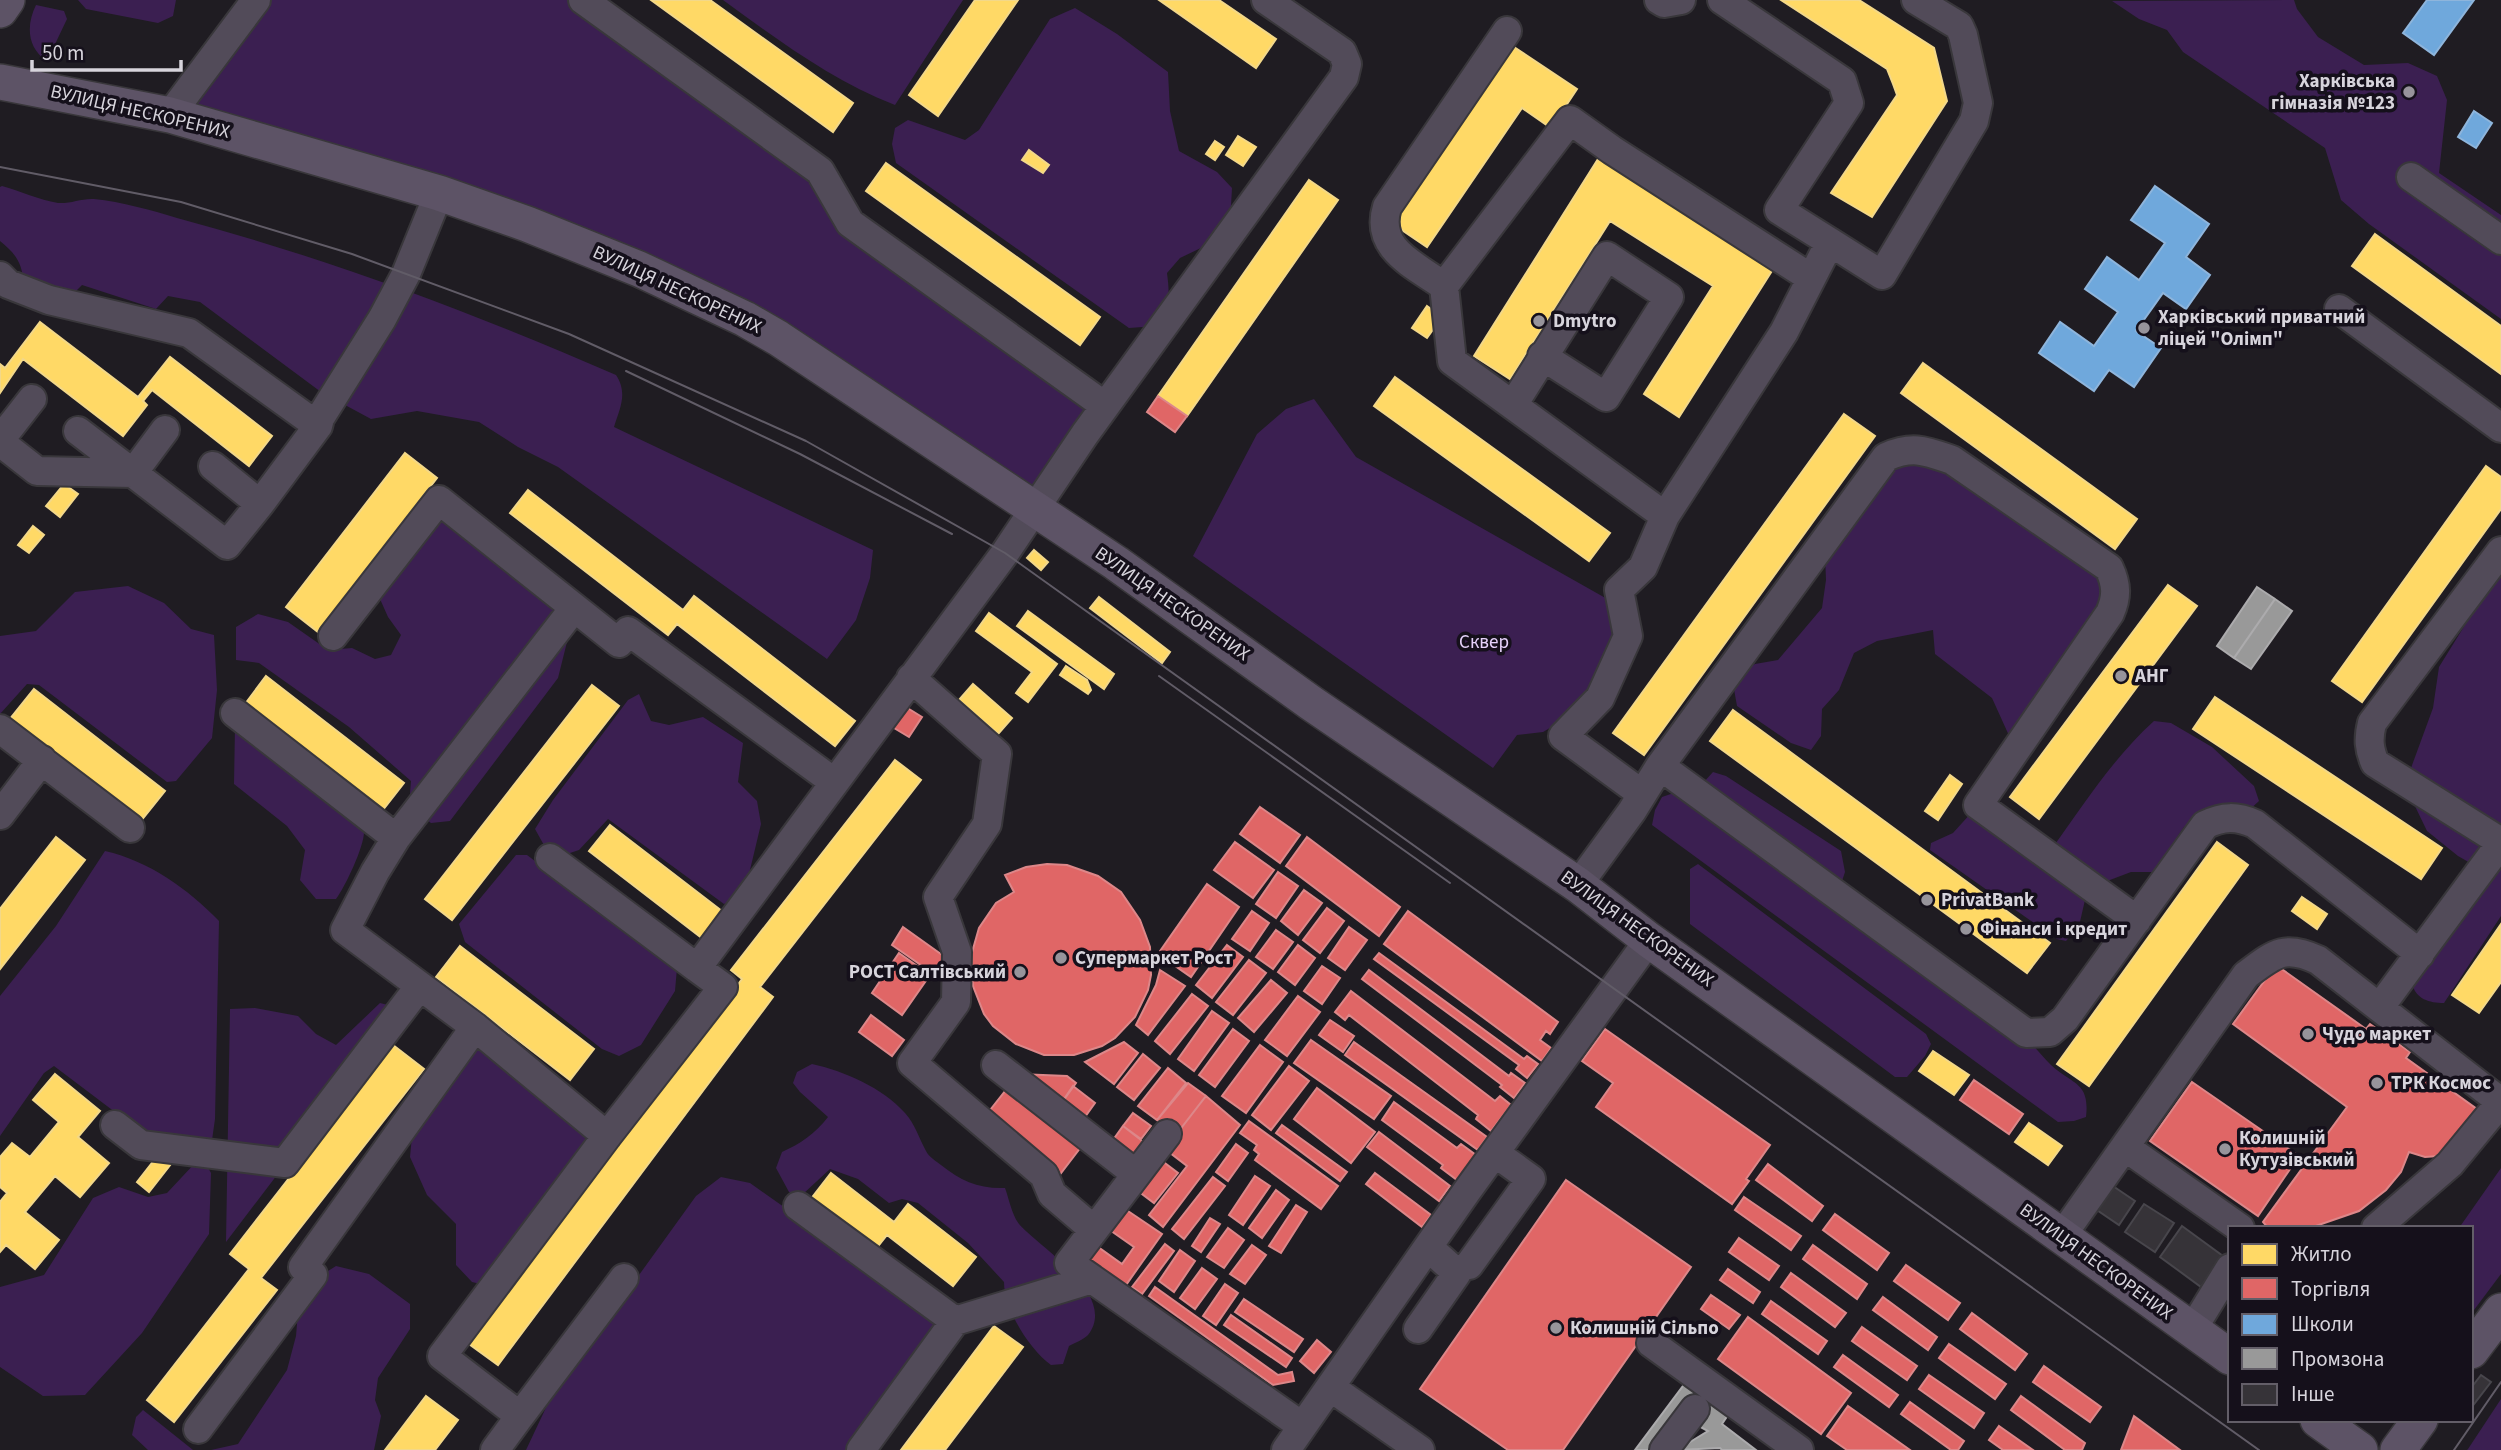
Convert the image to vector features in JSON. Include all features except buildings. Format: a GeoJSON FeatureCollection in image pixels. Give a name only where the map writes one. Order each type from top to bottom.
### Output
{"type":"FeatureCollection","features":[{"type":"Feature","properties":{"kind":"main road"},"geometry":{"type":"LineString","coordinates":[[0,10],[7,0]]}},
{"type":"Feature","properties":{"kind":"main road","name":"ВУЛИЦЯ НЕСКОРЕНИХ"},"geometry":{"type":"LineString","coordinates":[[0,82],[170,115],[439,193],[527,224],[639,269],[745,319],[778,338],[1138,578],[1311,703],[1578,885],[1649,940],[2228,1356]]}},
{"type":"Feature","properties":{"kind":"main road"},"geometry":{"type":"LineString","coordinates":[[2473,1349],[2501,1311]]}},
{"type":"Feature","properties":{"kind":"main road"},"geometry":{"type":"LineString","coordinates":[[2321,1422],[2360,1450]]}},
{"type":"Feature","properties":{"kind":"main road"},"geometry":{"type":"LineString","coordinates":[[2398,1450],[2419,1422]]}},
{"type":"Feature","properties":{"kind":"lane"},"geometry":{"type":"LineString","coordinates":[[170,115],[256,0]]}},
{"type":"Feature","properties":{"kind":"lane"},"geometry":{"type":"LineString","coordinates":[[583,0],[820,171],[850,223],[1105,406]]}},
{"type":"Feature","properties":{"kind":"lane"},"geometry":{"type":"LineString","coordinates":[[697,968],[1005,552],[1105,406],[1345,77],[1347,64],[1342,52],[1266,0]]}},
{"type":"Feature","properties":{"kind":"lane"},"geometry":{"type":"LineString","coordinates":[[1659,0],[1664,3],[1681,0]]}},
{"type":"Feature","properties":{"kind":"lane"},"geometry":{"type":"LineString","coordinates":[[1722,0],[1842,81],[1850,103],[1779,210],[1882,275],[1974,121],[1978,103],[1964,35],[1959,26],[1916,0]]}},
{"type":"Feature","properties":{"kind":"lane"},"geometry":{"type":"LineString","coordinates":[[1444,286],[1394,250],[1387,241],[1384,218],[1387,208],[1507,31]]}},
{"type":"Feature","properties":{"kind":"lane"},"geometry":{"type":"LineString","coordinates":[[1665,516],[1452,361],[1444,286],[1570,120],[1811,278]]}},
{"type":"Feature","properties":{"kind":"lane"},"geometry":{"type":"LineString","coordinates":[[2411,177],[2501,240]]}},
{"type":"Feature","properties":{"kind":"lane"},"geometry":{"type":"LineString","coordinates":[[78,431],[227,545],[318,426],[320,418],[382,319],[439,193]]}},
{"type":"Feature","properties":{"kind":"lane"},"geometry":{"type":"LineString","coordinates":[[1642,794],[1563,736],[1600,698],[1628,636],[1619,590],[1643,567],[1665,516],[1784,332],[1830,243]]}},
{"type":"Feature","properties":{"kind":"lane"},"geometry":{"type":"LineString","coordinates":[[1513,405],[1542,356],[1607,256],[1669,297],[1606,397],[1542,356]]}},
{"type":"Feature","properties":{"kind":"lane"},"geometry":{"type":"LineString","coordinates":[[0,276],[8,284],[49,300],[189,333],[318,426]]}},
{"type":"Feature","properties":{"kind":"lane"},"geometry":{"type":"LineString","coordinates":[[2339,309],[2501,428]]}},
{"type":"Feature","properties":{"kind":"lane"},"geometry":{"type":"LineString","coordinates":[[32,399],[0,441],[37,471],[133,473]]}},
{"type":"Feature","properties":{"kind":"lane"},"geometry":{"type":"LineString","coordinates":[[133,473],[165,430]]}},
{"type":"Feature","properties":{"kind":"lane"},"geometry":{"type":"LineString","coordinates":[[1578,885],[1660,766],[1886,457],[1902,450],[1923,450],[1952,460],[2109,568],[2116,590],[2110,613],[1978,805],[2137,920]]}},
{"type":"Feature","properties":{"kind":"lane"},"geometry":{"type":"LineString","coordinates":[[213,466],[260,505]]}},
{"type":"Feature","properties":{"kind":"lane"},"geometry":{"type":"LineString","coordinates":[[333,636],[439,500],[619,643],[628,631],[834,782]]}},
{"type":"Feature","properties":{"kind":"lane"},"geometry":{"type":"LineString","coordinates":[[2380,1007],[2501,842],[2375,763],[2369,737],[2372,723],[2501,551]]}},
{"type":"Feature","properties":{"kind":"lane"},"geometry":{"type":"LineString","coordinates":[[574,608],[396,838],[374,872],[345,930],[475,1027],[607,1136]]}},
{"type":"Feature","properties":{"kind":"lane"},"geometry":{"type":"LineString","coordinates":[[911,678],[997,754],[987,824],[938,897],[957,952],[956,1002],[912,1063],[1044,1175],[1052,1194],[1093,1229]]}},
{"type":"Feature","properties":{"kind":"lane"},"geometry":{"type":"LineString","coordinates":[[235,713],[396,838]]}},
{"type":"Feature","properties":{"kind":"lane"},"geometry":{"type":"LineString","coordinates":[[0,729],[130,828]]}},
{"type":"Feature","properties":{"kind":"lane"},"geometry":{"type":"LineString","coordinates":[[0,815],[42,760]]}},
{"type":"Feature","properties":{"kind":"lane"},"geometry":{"type":"LineString","coordinates":[[1660,766],[2026,1033],[2050,1032],[2065,1019],[2205,825],[2216,819],[2230,817],[2255,824],[2420,954]]}},
{"type":"Feature","properties":{"kind":"lane"},"geometry":{"type":"LineString","coordinates":[[520,1416],[442,1356],[723,987],[550,858]]}},
{"type":"Feature","properties":{"kind":"lane"},"geometry":{"type":"LineString","coordinates":[[1286,1450],[1649,940]]}},
{"type":"Feature","properties":{"kind":"lane"},"geometry":{"type":"LineString","coordinates":[[2062,1237],[2246,975],[2267,959],[2284,952],[2298,951],[2318,960],[2501,1102],[2450,1164],[2378,1226]]}},
{"type":"Feature","properties":{"kind":"lane"},"geometry":{"type":"LineString","coordinates":[[115,1125],[141,1145],[285,1163],[419,987]]}},
{"type":"Feature","properties":{"kind":"lane"},"geometry":{"type":"LineString","coordinates":[[198,1429],[313,1275],[303,1267],[475,1027]]}},
{"type":"Feature","properties":{"kind":"lane"},"geometry":{"type":"LineString","coordinates":[[996,1066],[1136,1174]]}},
{"type":"Feature","properties":{"kind":"lane"},"geometry":{"type":"LineString","coordinates":[[1167,1134],[1069,1263],[1303,1426]]}},
{"type":"Feature","properties":{"kind":"lane"},"geometry":{"type":"LineString","coordinates":[[2125,1147],[2237,1226]]}},
{"type":"Feature","properties":{"kind":"lane"},"geometry":{"type":"LineString","coordinates":[[1469,1265],[1531,1179],[1495,1153]]}},
{"type":"Feature","properties":{"kind":"lane"},"geometry":{"type":"LineString","coordinates":[[798,1206],[955,1321]]}},
{"type":"Feature","properties":{"kind":"lane"},"geometry":{"type":"LineString","coordinates":[[1418,1329],[1457,1273],[1428,1247]]}},
{"type":"Feature","properties":{"kind":"lane"},"geometry":{"type":"LineString","coordinates":[[2192,1330],[2228,1271]]}},
{"type":"Feature","properties":{"kind":"lane"},"geometry":{"type":"LineString","coordinates":[[495,1450],[624,1278]]}},
{"type":"Feature","properties":{"kind":"lane"},"geometry":{"type":"LineString","coordinates":[[861,1450],[955,1321],[1092,1279]]}},
{"type":"Feature","properties":{"kind":"lane"},"geometry":{"type":"LineString","coordinates":[[1651,1343],[1799,1450]]}},
{"type":"Feature","properties":{"kind":"lane"},"geometry":{"type":"LineString","coordinates":[[1330,1387],[1420,1450]]}},
{"type":"Feature","properties":{"kind":"lane"},"geometry":{"type":"LineString","coordinates":[[1664,1450],[1695,1409]]}},
{"type":"Feature","properties":{"kind":"green space"},"geometry":{"type":"Polygon","coordinates":[[[78,0],[176,0],[173,16],[158,23],[86,9],[78,0]]]}},
{"type":"Feature","properties":{"kind":"green space"},"geometry":{"type":"Polygon","coordinates":[[[256,0],[583,0],[820,171],[850,223],[1105,406],[1034,508],[745,319],[170,115],[256,0]]]}},
{"type":"Feature","properties":{"kind":"green space"},"geometry":{"type":"Polygon","coordinates":[[[723,0],[963,0],[895,105],[827,71],[723,0]]]}},
{"type":"Feature","properties":{"kind":"green space"},"geometry":{"type":"Polygon","coordinates":[[[2294,0],[2297,9],[2318,37],[2364,65],[2408,63],[2437,76],[2447,100],[2439,173],[2501,215],[2501,319],[2369,224],[2341,200],[2325,148],[2183,52],[2167,30],[2139,19],[2112,1],[2294,0]]]}},
{"type":"Feature","properties":{"kind":"green space"},"geometry":{"type":"Polygon","coordinates":[[[36,5],[64,11],[67,19],[47,61],[35,50],[30,36],[36,5]]]}},
{"type":"Feature","properties":{"kind":"green space"},"geometry":{"type":"Polygon","coordinates":[[[1075,8],[1117,34],[1168,72],[1170,111],[1179,151],[1217,172],[1232,188],[1231,206],[1205,246],[1180,258],[1167,273],[1168,301],[1156,326],[1129,328],[896,163],[892,144],[895,128],[908,120],[965,140],[979,130],[1050,19],[1075,8]]]}},
{"type":"Feature","properties":{"kind":"green space"},"geometry":{"type":"Polygon","coordinates":[[[2,186],[58,203],[94,199],[126,204],[289,251],[400,288],[616,375],[622,394],[614,427],[873,550],[870,578],[856,620],[827,659],[558,467],[518,447],[479,422],[417,411],[371,419],[321,392],[200,302],[168,296],[156,309],[82,285],[73,294],[24,285],[18,260],[0,241],[2,186]]]}},
{"type":"Feature","properties":{"kind":"green space","name":"Сквер"},"geometry":{"type":"Polygon","coordinates":[[[1314,399],[1356,457],[1609,600],[1619,639],[1594,691],[1572,715],[1543,732],[1517,735],[1493,768],[1193,556],[1257,434],[1286,409],[1314,399]]]}},
{"type":"Feature","properties":{"kind":"green space"},"geometry":{"type":"Polygon","coordinates":[[[1902,463],[1924,466],[1950,475],[2031,526],[2101,580],[2106,600],[2011,740],[1992,698],[1935,654],[1933,630],[1877,641],[1854,653],[1839,690],[1822,709],[1821,736],[1811,750],[1791,743],[1737,706],[1734,689],[1738,674],[1755,664],[1778,660],[1822,608],[1826,580],[1825,555],[1882,479],[1902,463]]]}},
{"type":"Feature","properties":{"kind":"green space"},"geometry":{"type":"Polygon","coordinates":[[[443,517],[558,609],[570,630],[558,678],[450,821],[431,823],[409,806],[411,781],[349,727],[259,663],[236,660],[236,627],[258,614],[288,622],[328,650],[352,648],[375,659],[391,655],[401,635],[388,617],[380,599],[430,529],[443,517]]]}},
{"type":"Feature","properties":{"kind":"green space"},"geometry":{"type":"Polygon","coordinates":[[[2501,574],[2501,916],[2444,1003],[2433,1002],[2420,997],[2412,984],[2486,872],[2458,856],[2427,831],[2413,802],[2411,768],[2433,708],[2439,667],[2473,612],[2501,574]]]}},
{"type":"Feature","properties":{"kind":"green space"},"geometry":{"type":"Polygon","coordinates":[[[128,586],[164,603],[191,629],[214,635],[217,690],[212,738],[176,781],[167,782],[39,685],[27,684],[0,714],[0,636],[36,631],[75,592],[128,586]]]}},
{"type":"Feature","properties":{"kind":"green space"},"geometry":{"type":"Polygon","coordinates":[[[639,694],[651,721],[669,725],[703,717],[743,743],[738,782],[757,801],[761,824],[744,895],[724,904],[608,819],[579,850],[561,856],[545,847],[535,829],[553,800],[628,700],[639,694]]]}},
{"type":"Feature","properties":{"kind":"green space"},"geometry":{"type":"Polygon","coordinates":[[[2154,721],[2171,723],[2212,747],[2254,786],[2259,801],[2247,812],[2219,811],[2184,827],[2153,872],[2131,872],[2102,883],[2085,900],[2079,926],[2066,941],[2057,939],[1930,850],[1931,843],[1953,833],[1972,812],[2053,847],[2113,765],[2154,721]]]}},
{"type":"Feature","properties":{"kind":"green space"},"geometry":{"type":"Polygon","coordinates":[[[235,726],[360,821],[364,832],[361,847],[336,899],[316,899],[300,880],[305,850],[287,826],[234,784],[235,726]]]}},
{"type":"Feature","properties":{"kind":"green space"},"geometry":{"type":"Polygon","coordinates":[[[1713,772],[1726,776],[1841,851],[1845,872],[1841,884],[2028,1040],[2051,1065],[2078,1085],[2085,1097],[2086,1117],[2058,1122],[1652,825],[1655,810],[1662,797],[1703,783],[1713,772]]]}},
{"type":"Feature","properties":{"kind":"green space"},"geometry":{"type":"Polygon","coordinates":[[[105,851],[137,862],[167,878],[219,921],[215,1119],[212,1140],[204,1147],[148,1137],[54,1066],[44,1073],[0,1136],[0,996],[56,926],[105,851]]]}},
{"type":"Feature","properties":{"kind":"green space"},"geometry":{"type":"Polygon","coordinates":[[[516,855],[527,855],[677,968],[675,991],[641,1045],[619,1056],[602,1049],[465,942],[459,924],[516,855]]]}},
{"type":"Feature","properties":{"kind":"green space"},"geometry":{"type":"Polygon","coordinates":[[[1698,864],[1926,1034],[1931,1044],[1925,1056],[1907,1077],[1895,1077],[1690,924],[1690,869],[1698,864]]]}},
{"type":"Feature","properties":{"kind":"green space"},"geometry":{"type":"Polygon","coordinates":[[[380,1003],[392,1006],[397,1017],[226,1242],[230,1009],[255,1008],[298,1016],[316,1034],[336,1045],[380,1003]]]}},
{"type":"Feature","properties":{"kind":"green space"},"geometry":{"type":"Polygon","coordinates":[[[482,1041],[581,1129],[587,1139],[580,1157],[485,1285],[472,1282],[456,1265],[456,1224],[427,1195],[410,1157],[412,1136],[482,1041]]]}},
{"type":"Feature","properties":{"kind":"green space"},"geometry":{"type":"Polygon","coordinates":[[[812,1064],[850,1076],[886,1096],[908,1117],[929,1155],[956,1175],[971,1183],[1005,1188],[1019,1224],[1073,1273],[1093,1304],[1095,1320],[1088,1335],[1069,1346],[1063,1364],[1051,1365],[1034,1349],[1013,1316],[1004,1282],[968,1243],[918,1203],[902,1199],[889,1203],[858,1179],[830,1169],[803,1194],[789,1192],[776,1168],[782,1152],[807,1138],[828,1117],[793,1083],[797,1072],[812,1064]]]}},
{"type":"Feature","properties":{"kind":"green space"},"geometry":{"type":"Polygon","coordinates":[[[196,1162],[206,1164],[211,1173],[209,1234],[142,1333],[85,1395],[43,1396],[0,1367],[0,1287],[44,1275],[93,1198],[119,1187],[148,1197],[167,1193],[196,1162]]]}},
{"type":"Feature","properties":{"kind":"green space"},"geometry":{"type":"Polygon","coordinates":[[[2501,1168],[2501,1274],[2473,1311],[2473,1226],[2460,1226],[2501,1168]]]}},
{"type":"Feature","properties":{"kind":"green space"},"geometry":{"type":"Polygon","coordinates":[[[721,1177],[750,1183],[927,1308],[938,1332],[854,1450],[526,1450],[551,1397],[696,1196],[721,1177]]]}},
{"type":"Feature","properties":{"kind":"green space"},"geometry":{"type":"Polygon","coordinates":[[[336,1266],[369,1274],[410,1304],[410,1329],[378,1378],[375,1400],[381,1416],[374,1450],[211,1450],[238,1444],[287,1370],[296,1336],[298,1312],[328,1271],[336,1266]]]}},
{"type":"Feature","properties":{"kind":"green space"},"geometry":{"type":"Polygon","coordinates":[[[2501,1399],[2501,1450],[2467,1450],[2468,1449],[2501,1399]]]}},
{"type":"Feature","properties":{"kind":"green space"},"geometry":{"type":"Polygon","coordinates":[[[143,1410],[193,1450],[148,1450],[132,1435],[136,1417],[143,1410]]]}},
{"type":"Feature","properties":{"kind":"tram line"},"geometry":{"type":"LineString","coordinates":[[0,167],[181,202],[352,254],[569,334],[806,441],[1005,553],[2259,1450]]}},
{"type":"Feature","properties":{"kind":"tram line"},"geometry":{"type":"LineString","coordinates":[[626,371],[800,454],[952,534]]}},
{"type":"Feature","properties":{"kind":"tram line"},"geometry":{"type":"LineString","coordinates":[[1159,676],[1450,883]]}},
{"type":"Feature","properties":{"kind":"tram line"},"geometry":{"type":"LineString","coordinates":[[2454,1450],[2501,1382]]}},
{"type":"Feature","properties":{"kind":"place","name":"Харківська гімназія №123"},"geometry":{"type":"Point","coordinates":[2409,92]}},
{"type":"Feature","properties":{"kind":"place","name":"Dmytro"},"geometry":{"type":"Point","coordinates":[1539,321]}},
{"type":"Feature","properties":{"kind":"place","name":"Харківський приватний ліцей \"Олімп\""},"geometry":{"type":"Point","coordinates":[2144,328]}},
{"type":"Feature","properties":{"kind":"place","name":"АНГ"},"geometry":{"type":"Point","coordinates":[2121,676]}},
{"type":"Feature","properties":{"kind":"place","name":"PrivatBank"},"geometry":{"type":"Point","coordinates":[1927,900]}},
{"type":"Feature","properties":{"kind":"place","name":"Фінанси і кредит"},"geometry":{"type":"Point","coordinates":[1966,929]}},
{"type":"Feature","properties":{"kind":"place","name":"Супермаркет Рост"},"geometry":{"type":"Point","coordinates":[1061,958]}},
{"type":"Feature","properties":{"kind":"place","name":"РОСТ Салтівський"},"geometry":{"type":"Point","coordinates":[1020,972]}},
{"type":"Feature","properties":{"kind":"place","name":"Чудо маркет"},"geometry":{"type":"Point","coordinates":[2308,1034]}},
{"type":"Feature","properties":{"kind":"place","name":"ТРК Космос"},"geometry":{"type":"Point","coordinates":[2377,1083]}},
{"type":"Feature","properties":{"kind":"place","name":"Колишній Кутузівський"},"geometry":{"type":"Point","coordinates":[2225,1149]}},
{"type":"Feature","properties":{"kind":"place","name":"Колишній Сільпо"},"geometry":{"type":"Point","coordinates":[1556,1328]}}]}
